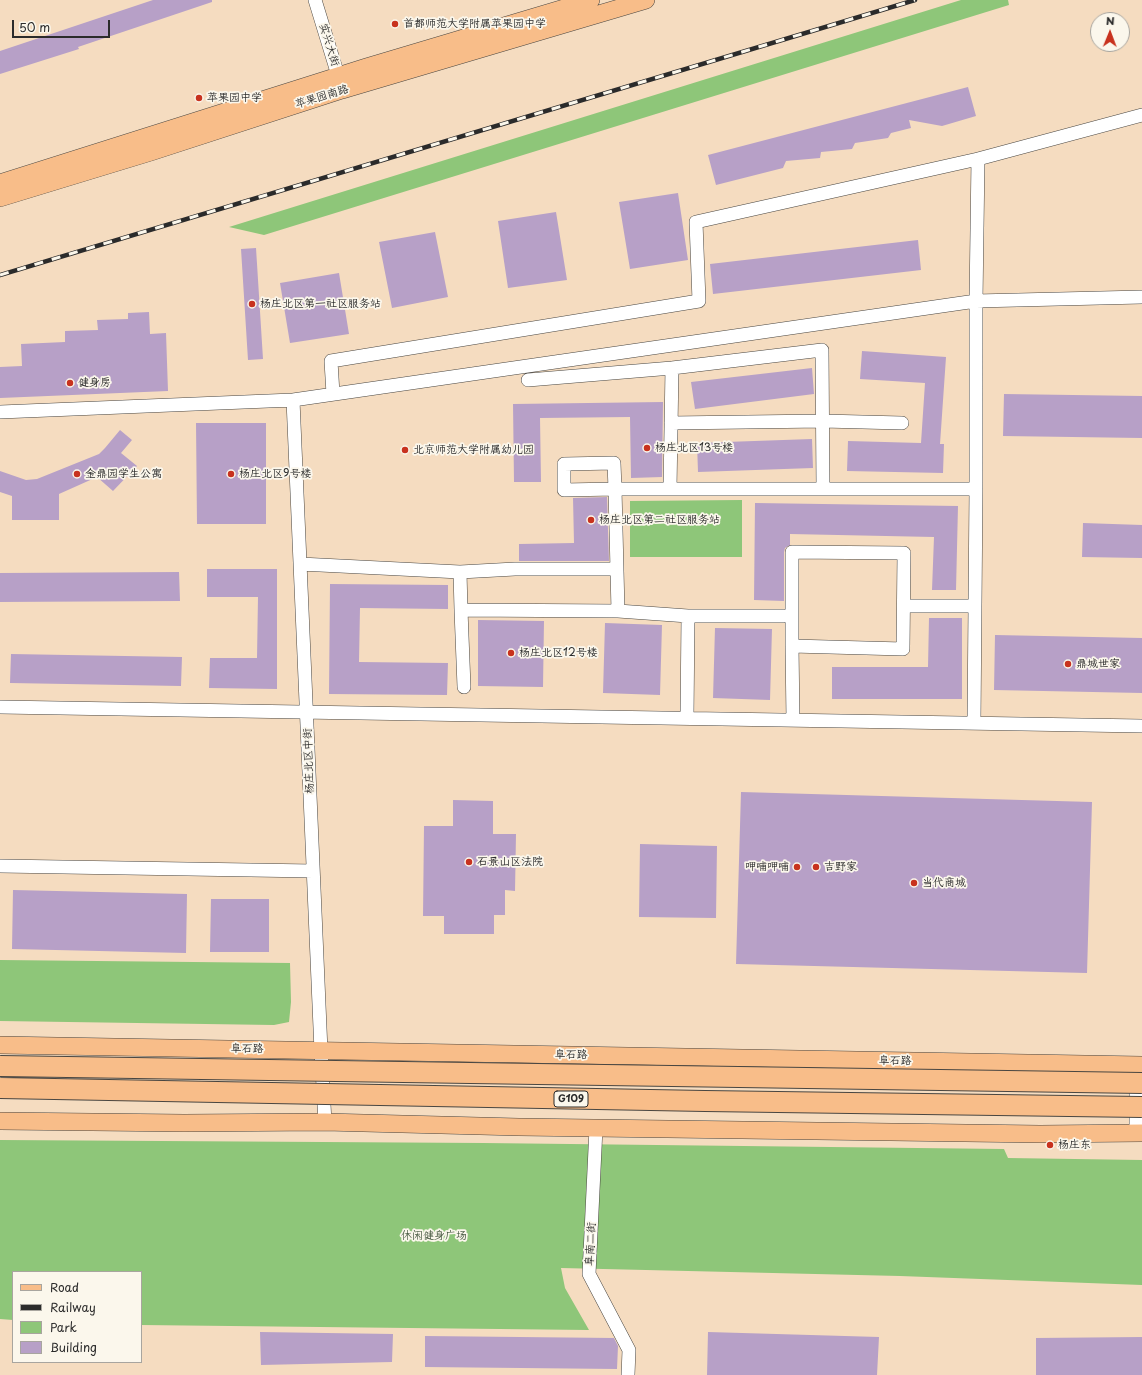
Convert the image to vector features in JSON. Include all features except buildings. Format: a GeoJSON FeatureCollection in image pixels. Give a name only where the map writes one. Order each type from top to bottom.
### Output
{"type":"FeatureCollection","features":[{"type":"Feature","properties":{"kind":"highway","name":"阜石路"},"geometry":{"type":"LineString","coordinates":[[0,1066],[1140,1071]]}},
{"type":"Feature","properties":{"kind":"highway","name":"G109"},"geometry":{"type":"LineString","coordinates":[[0,1088],[705,1101],[1142,1107]]}},
{"type":"Feature","properties":{"kind":"main road","name":"苹果园南路"},"geometry":{"type":"LineString","coordinates":[[0,198],[151,152],[340,83],[591,0]]}},
{"type":"Feature","properties":{"kind":"main road","name":"苹果园南路"},"geometry":{"type":"LineString","coordinates":[[0,183],[340,83],[646,0]]}},
{"type":"Feature","properties":{"kind":"main road","name":"阜石路"},"geometry":{"type":"LineString","coordinates":[[0,1045],[320,1050],[1140,1071]]}},
{"type":"Feature","properties":{"kind":"main road"},"geometry":{"type":"LineString","coordinates":[[0,1121],[184,1123],[325,1122],[596,1128],[1040,1134],[1139,1133]]}},
{"type":"Feature","properties":{"kind":"street","name":"实兴大街"},"geometry":{"type":"LineString","coordinates":[[315,0],[340,83]]}},
{"type":"Feature","properties":{"kind":"street"},"geometry":{"type":"LineString","coordinates":[[333,394],[331,361],[699,301],[696,222],[978,159],[1142,115]]}},
{"type":"Feature","properties":{"kind":"street"},"geometry":{"type":"LineString","coordinates":[[974,723],[978,159]]}},
{"type":"Feature","properties":{"kind":"street"},"geometry":{"type":"LineString","coordinates":[[0,412],[293,400],[976,301],[1142,297]]}},
{"type":"Feature","properties":{"kind":"street"},"geometry":{"type":"LineString","coordinates":[[528,380],[672,368],[822,350],[823,489]]}},
{"type":"Feature","properties":{"kind":"street"},"geometry":{"type":"LineString","coordinates":[[670,489],[672,368]]}},
{"type":"Feature","properties":{"kind":"street","name":"杨庄北区中街"},"geometry":{"type":"LineString","coordinates":[[293,400],[320,1050],[325,1122]]}},
{"type":"Feature","properties":{"kind":"street"},"geometry":{"type":"LineString","coordinates":[[671,423],[902,423]]}},
{"type":"Feature","properties":{"kind":"street"},"geometry":{"type":"LineString","coordinates":[[618,611],[615,489],[976,489]]}},
{"type":"Feature","properties":{"kind":"street"},"geometry":{"type":"LineString","coordinates":[[792,646],[903,649],[904,553],[792,552],[792,646],[793,720]]}},
{"type":"Feature","properties":{"kind":"street"},"geometry":{"type":"LineString","coordinates":[[300,564],[460,572],[515,569],[617,569]]}},
{"type":"Feature","properties":{"kind":"street"},"geometry":{"type":"LineString","coordinates":[[460,572],[464,687]]}},
{"type":"Feature","properties":{"kind":"street"},"geometry":{"type":"LineString","coordinates":[[904,606],[975,606]]}},
{"type":"Feature","properties":{"kind":"street"},"geometry":{"type":"LineString","coordinates":[[461,610],[618,611],[688,616],[784,616]]}},
{"type":"Feature","properties":{"kind":"street"},"geometry":{"type":"LineString","coordinates":[[687,718],[688,616]]}},
{"type":"Feature","properties":{"kind":"street"},"geometry":{"type":"LineString","coordinates":[[0,707],[1142,726]]}},
{"type":"Feature","properties":{"kind":"street"},"geometry":{"type":"LineString","coordinates":[[0,866],[313,871]]}},
{"type":"Feature","properties":{"kind":"street"},"geometry":{"type":"LineString","coordinates":[[1139,1133],[1140,1071]]}},
{"type":"Feature","properties":{"kind":"street","name":"阜南二街"},"geometry":{"type":"LineString","coordinates":[[596,1128],[589,1274],[629,1350],[628,1375]]}},
{"type":"Feature","properties":{"kind":"green space"},"geometry":{"type":"Polygon","coordinates":[[[961,0],[1008,0],[1009,5],[264,235],[229,227],[961,0]]]}},
{"type":"Feature","properties":{"kind":"green space"},"geometry":{"type":"Polygon","coordinates":[[[742,500],[742,557],[630,557],[630,501],[742,500]]]}},
{"type":"Feature","properties":{"kind":"green space"},"geometry":{"type":"Polygon","coordinates":[[[0,960],[290,963],[291,1002],[289,1022],[274,1025],[0,1021],[0,960]]]}},
{"type":"Feature","properties":{"kind":"green space","name":"休闲健身广场"},"geometry":{"type":"Polygon","coordinates":[[[0,1140],[483,1143],[1004,1149],[1008,1158],[1142,1160],[1142,1285],[900,1276],[561,1268],[565,1288],[589,1330],[142,1325],[142,1271],[12,1271],[12,1320],[0,1319],[0,1140]]]}},
{"type":"Feature","properties":{"kind":"railway"},"geometry":{"type":"LineString","coordinates":[[0,275],[915,0]]}},
{"type":"Feature","properties":{"kind":"place","name":"首都师范大学附属苹果园中学"},"geometry":{"type":"Point","coordinates":[395,24]}},
{"type":"Feature","properties":{"kind":"place","name":"苹果园中学"},"geometry":{"type":"Point","coordinates":[199,98]}},
{"type":"Feature","properties":{"kind":"place","name":"杨庄北区第一社区服务站"},"geometry":{"type":"Point","coordinates":[252,304]}},
{"type":"Feature","properties":{"kind":"place","name":"健身房"},"geometry":{"type":"Point","coordinates":[70,383]}},
{"type":"Feature","properties":{"kind":"place","name":"杨庄北区13号楼"},"geometry":{"type":"Point","coordinates":[647,448]}},
{"type":"Feature","properties":{"kind":"place","name":"北京师范大学附属幼儿园"},"geometry":{"type":"Point","coordinates":[405,450]}},
{"type":"Feature","properties":{"kind":"place","name":"金鼎园学生公寓"},"geometry":{"type":"Point","coordinates":[77,474]}},
{"type":"Feature","properties":{"kind":"place","name":"杨庄北区9号楼"},"geometry":{"type":"Point","coordinates":[231,474]}},
{"type":"Feature","properties":{"kind":"place","name":"杨庄北区第二社区服务站"},"geometry":{"type":"Point","coordinates":[591,520]}},
{"type":"Feature","properties":{"kind":"place","name":"杨庄北区12号楼"},"geometry":{"type":"Point","coordinates":[511,653]}},
{"type":"Feature","properties":{"kind":"place","name":"鼎城世家"},"geometry":{"type":"Point","coordinates":[1068,664]}},
{"type":"Feature","properties":{"kind":"place","name":"石景山区法院"},"geometry":{"type":"Point","coordinates":[469,862]}},
{"type":"Feature","properties":{"kind":"place","name":"呷哺呷哺"},"geometry":{"type":"Point","coordinates":[797,867]}},
{"type":"Feature","properties":{"kind":"place","name":"吉野家"},"geometry":{"type":"Point","coordinates":[816,867]}},
{"type":"Feature","properties":{"kind":"place","name":"当代商城"},"geometry":{"type":"Point","coordinates":[914,883]}},
{"type":"Feature","properties":{"kind":"place","name":"杨庄东"},"geometry":{"type":"Point","coordinates":[1050,1145]}}]}
